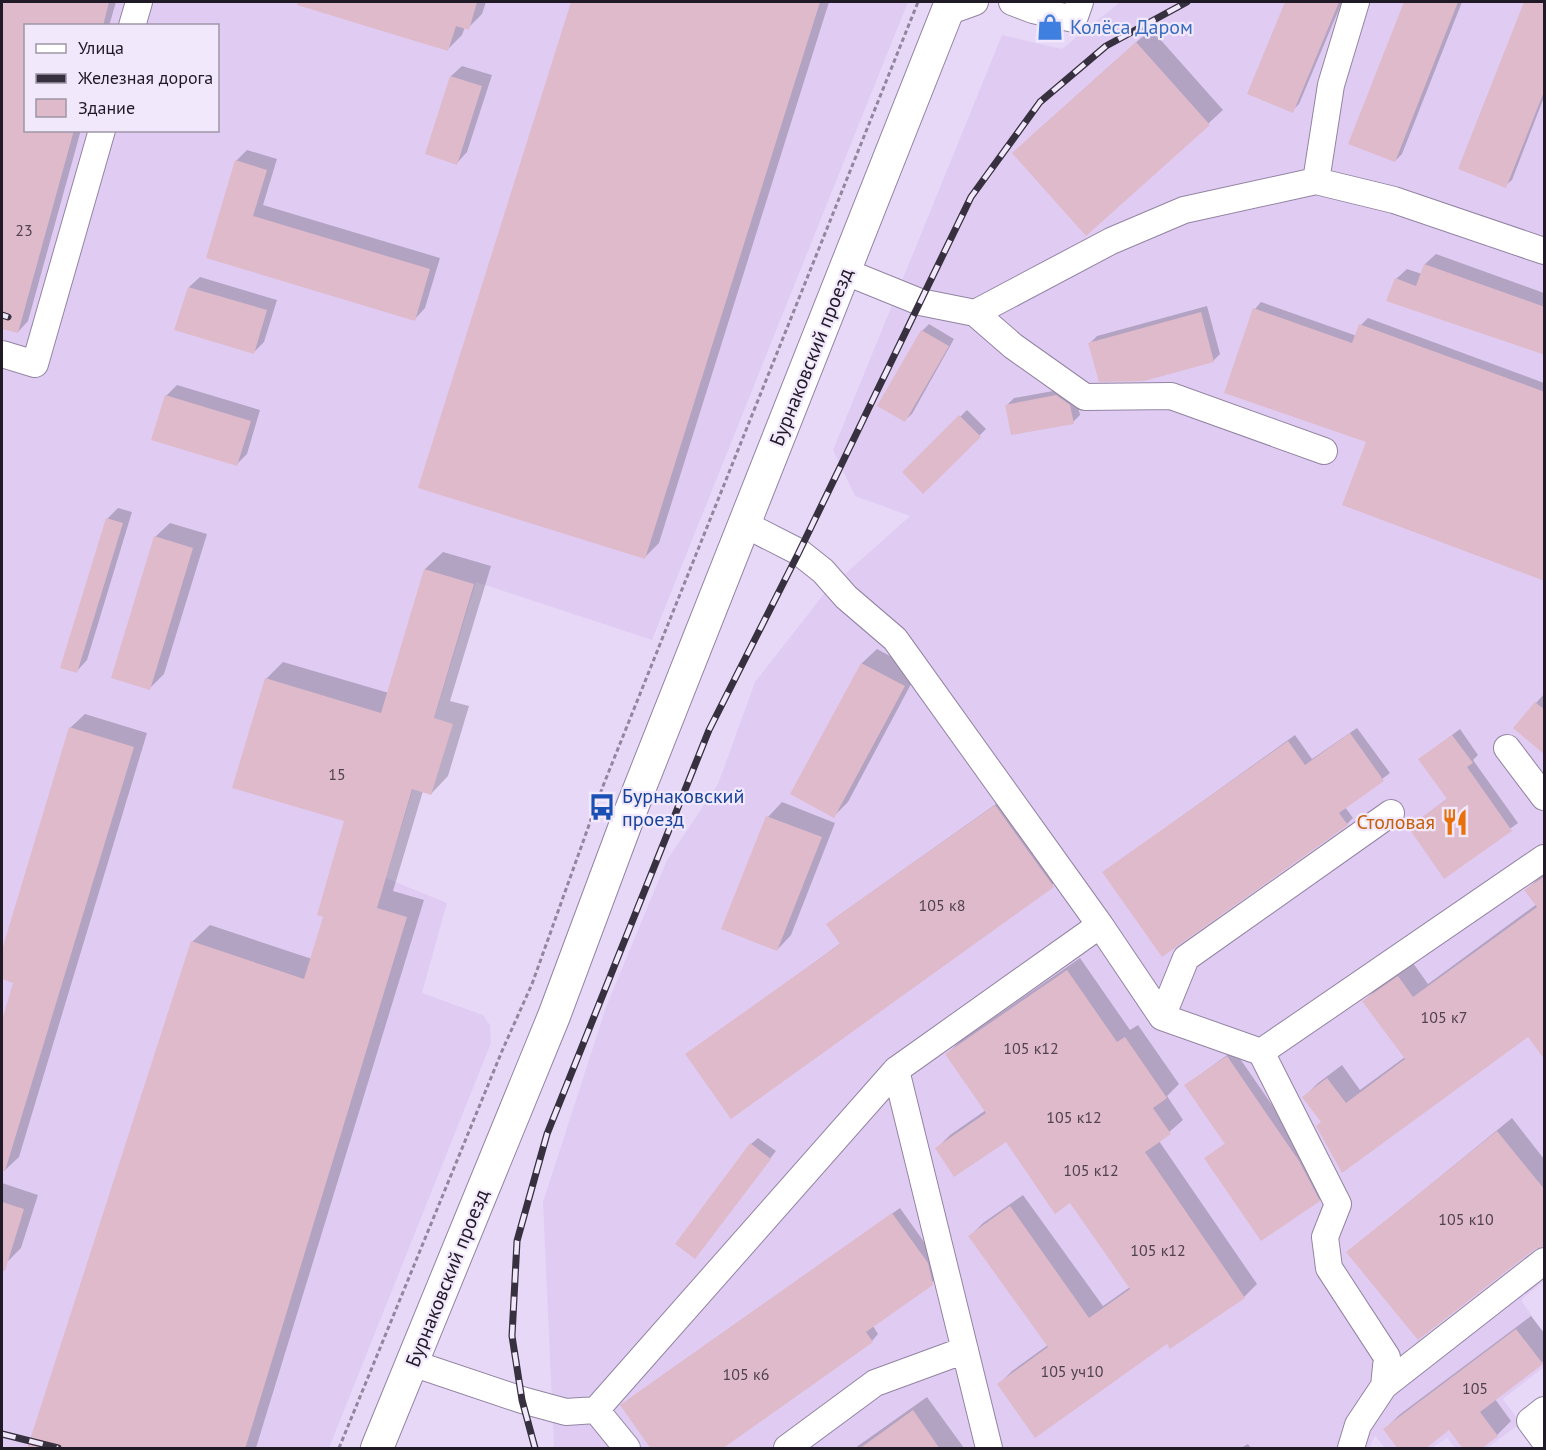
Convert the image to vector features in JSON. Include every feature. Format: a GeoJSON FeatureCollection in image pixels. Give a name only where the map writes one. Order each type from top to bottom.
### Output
{"type":"FeatureCollection","features":[{"type":"Feature","properties":{"kind":"main road","name":"Бурнаковский проезд"},"geometry":{"type":"LineString","coordinates":[[377,1449],[554,1016],[629,815],[744,524],[958,5]]}},
{"type":"Feature","properties":{"kind":"lane"},"geometry":{"type":"LineString","coordinates":[[133,24],[139,2]]}},
{"type":"Feature","properties":{"kind":"lane"},"geometry":{"type":"LineString","coordinates":[[1012,2],[1033,10],[1074,19],[1080,2]]}},
{"type":"Feature","properties":{"kind":"lane"},"geometry":{"type":"LineString","coordinates":[[1316,181],[1331,85],[1356,2]]}},
{"type":"Feature","properties":{"kind":"lane"},"geometry":{"type":"LineString","coordinates":[[2,354],[36,364],[101,132]]}},
{"type":"Feature","properties":{"kind":"lane"},"geometry":{"type":"LineString","coordinates":[[975,313],[1111,241],[1184,210],[1316,181],[1394,200],[1545,251]]}},
{"type":"Feature","properties":{"kind":"lane"},"geometry":{"type":"LineString","coordinates":[[846,272],[921,302],[975,313],[1013,346],[1085,397],[1171,396],[1324,451]]}},
{"type":"Feature","properties":{"kind":"lane"},"geometry":{"type":"LineString","coordinates":[[744,524],[799,552],[823,571],[846,597],[895,639],[1100,925],[1161,1017],[1261,1052],[1338,1204],[1325,1237],[1329,1268],[1387,1357],[1384,1386]]}},
{"type":"Feature","properties":{"kind":"lane"},"geometry":{"type":"LineString","coordinates":[[1507,748],[1545,797]]}},
{"type":"Feature","properties":{"kind":"lane"},"geometry":{"type":"LineString","coordinates":[[1161,1017],[1186,958],[1391,813]]}},
{"type":"Feature","properties":{"kind":"lane"},"geometry":{"type":"LineString","coordinates":[[1261,1052],[1545,858]]}},
{"type":"Feature","properties":{"kind":"lane"},"geometry":{"type":"LineString","coordinates":[[412,1363],[522,1400],[566,1412],[596,1410],[896,1070],[1100,925]]}},
{"type":"Feature","properties":{"kind":"lane"},"geometry":{"type":"LineString","coordinates":[[896,1070],[989,1449]]}},
{"type":"Feature","properties":{"kind":"lane"},"geometry":{"type":"LineString","coordinates":[[1350,1449],[1358,1425],[1384,1386],[1545,1261]]}},
{"type":"Feature","properties":{"kind":"lane"},"geometry":{"type":"LineString","coordinates":[[787,1449],[875,1383],[965,1350]]}},
{"type":"Feature","properties":{"kind":"lane"},"geometry":{"type":"LineString","coordinates":[[596,1410],[627,1449]]}},
{"type":"Feature","properties":{"kind":"lane"},"geometry":{"type":"LineString","coordinates":[[1545,1410],[1530,1421],[1545,1440]]}},
{"type":"Feature","properties":{"kind":"path"},"geometry":{"type":"LineString","coordinates":[[339,1449],[502,1051],[532,984],[603,786],[918,2]]}},
{"type":"Feature","properties":{"kind":"shaded area"},"geometry":{"type":"Polygon","coordinates":[[[2,2],[908,2],[652,640],[476,582],[386,878],[447,903],[422,993],[483,1015],[490,1025],[491,1043],[329,1448],[2,1448],[2,2]]]}},
{"type":"Feature","properties":{"kind":"shaded area"},"geometry":{"type":"Polygon","coordinates":[[[1120,2],[1544,2],[1544,1281],[1521,1300],[1544,1333],[1544,1367],[1503,1399],[1521,1423],[1487,1448],[1455,1448],[1447,1438],[1432,1448],[1385,1448],[1375,1436],[1369,1448],[554,1448],[543,1202],[606,1007],[667,860],[718,784],[755,682],[827,590],[910,516],[855,496],[833,450],[1002,35],[1062,49],[1120,2]]]}},
{"type":"Feature","properties":{"kind":"building"},"geometry":{"type":"Polygon","coordinates":[[[2,2],[109,2],[104,24],[24,24],[24,132],[73,132],[18,333],[2,329],[2,2]]]}},
{"type":"Feature","properties":{"kind":"building"},"geometry":{"type":"Polygon","coordinates":[[[298,2],[477,2],[469,30],[456,26],[448,51],[297,5],[298,2]]]}},
{"type":"Feature","properties":{"kind":"building"},"geometry":{"type":"Polygon","coordinates":[[[571,2],[820,2],[645,559],[418,488],[571,2]]]}},
{"type":"Feature","properties":{"kind":"building"},"geometry":{"type":"Polygon","coordinates":[[[1285,2],[1339,2],[1293,113],[1247,94],[1285,2]]]}},
{"type":"Feature","properties":{"kind":"building"},"geometry":{"type":"Polygon","coordinates":[[[1404,2],[1458,2],[1395,162],[1348,144],[1404,2]]]}},
{"type":"Feature","properties":{"kind":"building"},"geometry":{"type":"Polygon","coordinates":[[[1524,2],[1545,2],[1545,89],[1506,188],[1458,169],[1524,2]]]}},
{"type":"Feature","properties":{"kind":"building"},"geometry":{"type":"Polygon","coordinates":[[[1136,42],[1210,125],[1086,236],[1012,153],[1136,42]]]}},
{"type":"Feature","properties":{"kind":"building"},"geometry":{"type":"Polygon","coordinates":[[[450,76],[482,86],[457,165],[425,154],[450,76]]]}},
{"type":"Feature","properties":{"kind":"building"},"geometry":{"type":"Polygon","coordinates":[[[235,160],[267,170],[253,216],[430,269],[415,321],[206,258],[235,160]]]}},
{"type":"Feature","properties":{"kind":"building"},"geometry":{"type":"Polygon","coordinates":[[[1424,264],[1545,307],[1545,355],[1386,301],[1395,278],[1416,286],[1424,264]]]}},
{"type":"Feature","properties":{"kind":"building"},"geometry":{"type":"Polygon","coordinates":[[[188,287],[267,310],[254,354],[174,330],[188,287]]]}},
{"type":"Feature","properties":{"kind":"building"},"geometry":{"type":"Polygon","coordinates":[[[1253,308],[1352,343],[1359,324],[1545,392],[1545,581],[1342,505],[1366,442],[1224,393],[1253,308]]]}},
{"type":"Feature","properties":{"kind":"building"},"geometry":{"type":"Polygon","coordinates":[[[1201,312],[1214,362],[1144,381],[1099,382],[1088,343],[1201,312]]]}},
{"type":"Feature","properties":{"kind":"building"},"geometry":{"type":"Polygon","coordinates":[[[921,330],[949,346],[905,422],[877,406],[921,330]]]}},
{"type":"Feature","properties":{"kind":"building"},"geometry":{"type":"Polygon","coordinates":[[[165,395],[251,421],[237,466],[151,440],[165,395]]]}},
{"type":"Feature","properties":{"kind":"building"},"geometry":{"type":"Polygon","coordinates":[[[1056,395],[1070,405],[1074,424],[1011,435],[1005,405],[1056,395]]]}},
{"type":"Feature","properties":{"kind":"building"},"geometry":{"type":"Polygon","coordinates":[[[959,415],[981,437],[923,494],[902,472],[959,415]]]}},
{"type":"Feature","properties":{"kind":"building"},"geometry":{"type":"Polygon","coordinates":[[[106,518],[123,523],[77,673],[60,668],[106,518]]]}},
{"type":"Feature","properties":{"kind":"building"},"geometry":{"type":"Polygon","coordinates":[[[154,536],[193,548],[150,690],[111,678],[154,536]]]}},
{"type":"Feature","properties":{"kind":"building"},"geometry":{"type":"Polygon","coordinates":[[[424,569],[474,584],[434,718],[453,724],[431,795],[412,789],[377,908],[407,917],[245,1449],[27,1449],[191,941],[304,979],[323,917],[317,915],[344,821],[232,788],[265,678],[381,713],[424,569]]]}},
{"type":"Feature","properties":{"kind":"building"},"geometry":{"type":"Polygon","coordinates":[[[861,663],[905,686],[834,818],[790,794],[861,663]]]}},
{"type":"Feature","properties":{"kind":"building"},"geometry":{"type":"Polygon","coordinates":[[[1535,702],[1545,710],[1545,755],[1513,728],[1535,702]]]}},
{"type":"Feature","properties":{"kind":"building"},"geometry":{"type":"Polygon","coordinates":[[[69,727],[134,747],[5,1171],[2,1171],[2,1020],[13,983],[2,979],[2,950],[69,727]]]}},
{"type":"Feature","properties":{"kind":"building"},"geometry":{"type":"Polygon","coordinates":[[[1350,733],[1384,781],[1339,813],[1348,825],[1162,957],[1102,872],[1288,741],[1305,765],[1350,733]]]}},
{"type":"Feature","properties":{"kind":"building"},"geometry":{"type":"Polygon","coordinates":[[[1452,735],[1473,763],[1467,767],[1512,831],[1444,879],[1408,827],[1447,799],[1418,759],[1452,735]]]}},
{"type":"Feature","properties":{"kind":"building"},"geometry":{"type":"Polygon","coordinates":[[[995,805],[1054,887],[731,1119],[685,1054],[840,944],[826,924],[995,805]]]}},
{"type":"Feature","properties":{"kind":"building"},"geometry":{"type":"Polygon","coordinates":[[[766,816],[822,837],[777,951],[721,929],[766,816]]]}},
{"type":"Feature","properties":{"kind":"building"},"geometry":{"type":"Polygon","coordinates":[[[1545,876],[1545,1060],[1528,1037],[1342,1173],[1316,1126],[1321,1122],[1302,1097],[1327,1078],[1346,1103],[1405,1059],[1362,1001],[1398,976],[1413,997],[1537,907],[1524,890],[1545,876]]]}},
{"type":"Feature","properties":{"kind":"building"},"geometry":{"type":"Polygon","coordinates":[[[1067,970],[1117,1042],[1125,1037],[1167,1098],[1153,1108],[1171,1134],[1145,1152],[1245,1298],[1170,1349],[1167,1344],[1035,1438],[997,1384],[1048,1347],[968,1236],[1010,1206],[1089,1318],[1130,1289],[1070,1203],[1055,1214],[1006,1142],[954,1177],[935,1148],[986,1113],[945,1054],[1067,970]]]}},
{"type":"Feature","properties":{"kind":"building"},"geometry":{"type":"Polygon","coordinates":[[[1227,1056],[1299,1161],[1320,1201],[1261,1241],[1204,1158],[1225,1144],[1184,1085],[1227,1056]]]}},
{"type":"Feature","properties":{"kind":"building"},"geometry":{"type":"Polygon","coordinates":[[[1497,1131],[1545,1190],[1545,1246],[1535,1249],[1418,1340],[1346,1252],[1497,1131]]]}},
{"type":"Feature","properties":{"kind":"building"},"geometry":{"type":"Polygon","coordinates":[[[750,1143],[771,1159],[695,1259],[675,1244],[750,1143]]]}},
{"type":"Feature","properties":{"kind":"building"},"geometry":{"type":"Polygon","coordinates":[[[2,1202],[24,1209],[5,1271],[2,1271],[2,1202]]]}},
{"type":"Feature","properties":{"kind":"building"},"geometry":{"type":"Polygon","coordinates":[[[892,1213],[928,1263],[933,1285],[866,1332],[873,1342],[722,1449],[651,1449],[620,1405],[892,1213]]]}},
{"type":"Feature","properties":{"kind":"building"},"geometry":{"type":"Polygon","coordinates":[[[1516,1329],[1543,1364],[1480,1412],[1498,1436],[1481,1449],[1463,1449],[1449,1430],[1425,1449],[1398,1449],[1383,1429],[1516,1329]]]}},
{"type":"Feature","properties":{"kind":"building"},"geometry":{"type":"Polygon","coordinates":[[[913,1410],[940,1449],[859,1449],[913,1410]]]}},
{"type":"Feature","properties":{"kind":"railway"},"geometry":{"type":"LineString","coordinates":[[535,1448],[522,1400],[512,1336],[517,1241],[547,1134],[709,730],[799,552],[971,197],[1040,102],[1106,46],[1187,2]]}},
{"type":"Feature","properties":{"kind":"railway"},"geometry":{"type":"LineString","coordinates":[[2,315],[8,317]]}},
{"type":"Feature","properties":{"kind":"railway"},"geometry":{"type":"LineString","coordinates":[[2,1434],[58,1448]]}},
{"type":"Feature","properties":{"kind":"place","name":"Колёса Даром"},"geometry":{"type":"Point","coordinates":[1050,27]}},
{"type":"Feature","properties":{"kind":"place","name":"Бурнаковский проезд"},"geometry":{"type":"Point","coordinates":[602,807]}},
{"type":"Feature","properties":{"kind":"place","name":"Столовая"},"geometry":{"type":"Point","coordinates":[1455,822]}}]}
